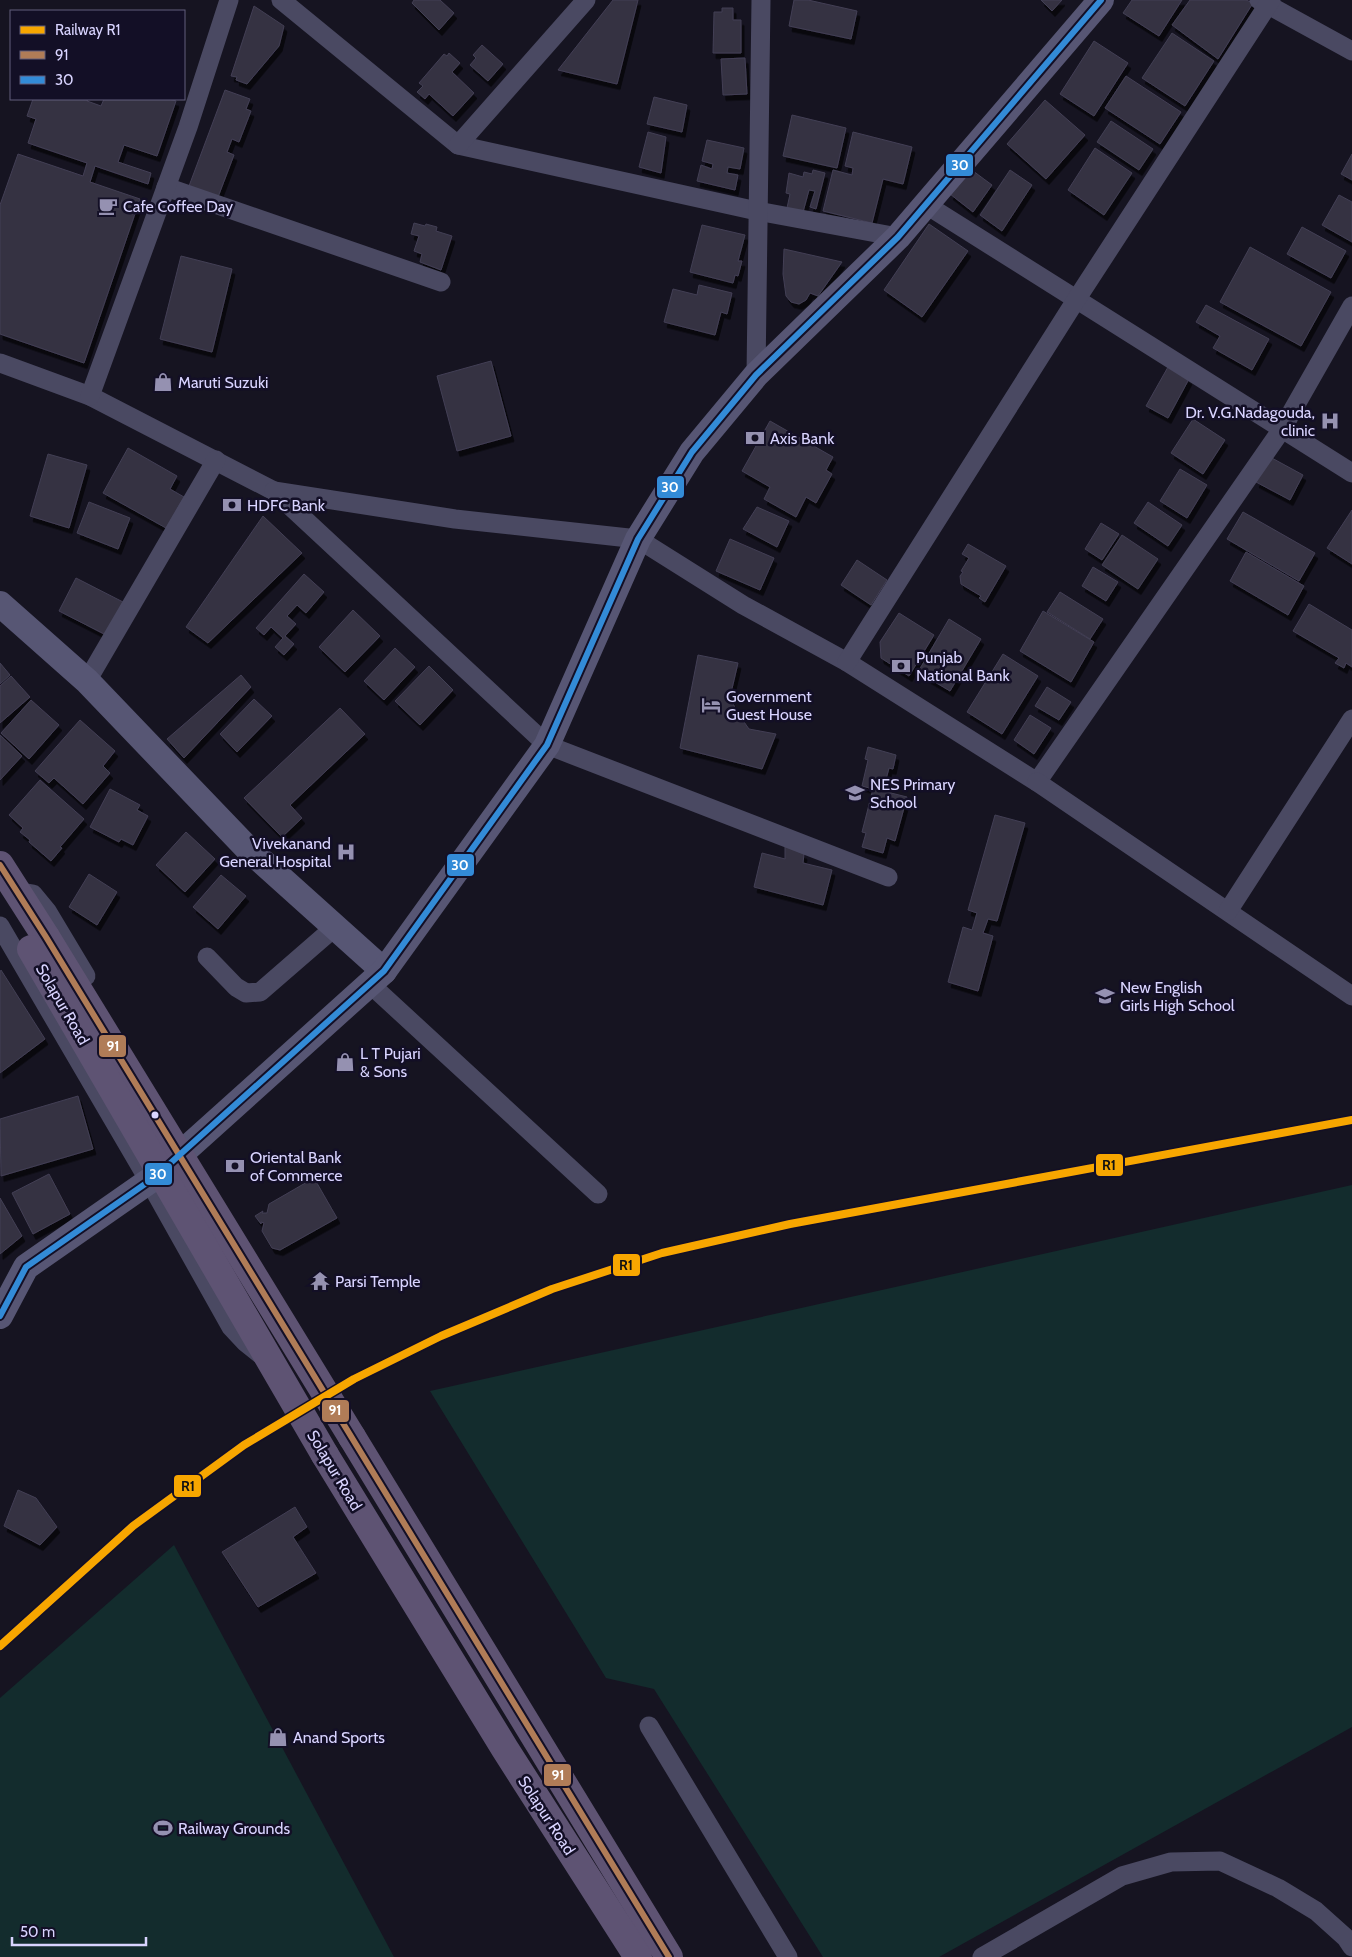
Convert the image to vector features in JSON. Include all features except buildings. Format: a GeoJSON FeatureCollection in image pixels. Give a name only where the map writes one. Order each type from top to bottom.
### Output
{"type":"FeatureCollection","features":[{"type":"Feature","properties":{"kind":"main road"},"geometry":{"type":"LineString","coordinates":[[0,864],[8,896],[38,943]]}},
{"type":"Feature","properties":{"kind":"main road","name":"Solapur Road"},"geometry":{"type":"LineString","coordinates":[[38,943],[300,1352],[669,1957]]}},
{"type":"Feature","properties":{"kind":"main road","name":"Solapur Road"},"geometry":{"type":"LineString","coordinates":[[38,943],[271,1362],[325,1455],[500,1741],[638,1957]]}},
{"type":"Feature","properties":{"kind":"street"},"geometry":{"type":"LineString","coordinates":[[90,396],[166,187],[229,0]]}},
{"type":"Feature","properties":{"kind":"street"},"geometry":{"type":"LineString","coordinates":[[281,0],[458,145],[757,210],[898,237]]}},
{"type":"Feature","properties":{"kind":"street"},"geometry":{"type":"LineString","coordinates":[[458,145],[586,0]]}},
{"type":"Feature","properties":{"kind":"street"},"geometry":{"type":"LineString","coordinates":[[756,375],[760,0]]}},
{"type":"Feature","properties":{"kind":"street"},"geometry":{"type":"LineString","coordinates":[[0,1316],[26,1267],[149,1181],[377,977],[547,745],[638,539],[692,452],[756,375],[898,237],[1101,0]]}},
{"type":"Feature","properties":{"kind":"street"},"geometry":{"type":"LineString","coordinates":[[847,662],[1266,2],[1352,51]]}},
{"type":"Feature","properties":{"kind":"street"},"geometry":{"type":"LineString","coordinates":[[166,187],[441,282]]}},
{"type":"Feature","properties":{"kind":"street"},"geometry":{"type":"LineString","coordinates":[[925,204],[1352,473]]}},
{"type":"Feature","properties":{"kind":"street"},"geometry":{"type":"LineString","coordinates":[[1037,782],[1282,429],[1352,306]]}},
{"type":"Feature","properties":{"kind":"street"},"geometry":{"type":"LineString","coordinates":[[0,363],[90,396],[274,490],[547,745],[888,877]]}},
{"type":"Feature","properties":{"kind":"street"},"geometry":{"type":"LineString","coordinates":[[87,681],[216,460]]}},
{"type":"Feature","properties":{"kind":"street"},"geometry":{"type":"LineString","coordinates":[[274,490],[455,519],[638,539],[743,605],[847,662],[1037,782],[1352,996]]}},
{"type":"Feature","properties":{"kind":"street"},"geometry":{"type":"LineString","coordinates":[[0,604],[87,681],[247,848],[335,927],[377,977],[598,1194]]}},
{"type":"Feature","properties":{"kind":"street"},"geometry":{"type":"LineString","coordinates":[[1228,911],[1352,719]]}},
{"type":"Feature","properties":{"kind":"street"},"geometry":{"type":"LineString","coordinates":[[8,896],[33,894],[47,911],[180,1155],[297,1323],[301,1339],[300,1352]]}},
{"type":"Feature","properties":{"kind":"street"},"geometry":{"type":"LineString","coordinates":[[0,926],[149,1181],[231,1327],[245,1342],[271,1362]]}},
{"type":"Feature","properties":{"kind":"street"},"geometry":{"type":"LineString","coordinates":[[207,957],[236,987],[246,993],[260,992],[335,927]]}},
{"type":"Feature","properties":{"kind":"street"},"geometry":{"type":"LineString","coordinates":[[649,1726],[788,1957]]}},
{"type":"Feature","properties":{"kind":"street"},"geometry":{"type":"LineString","coordinates":[[982,1957],[1122,1876],[1171,1862],[1220,1861],[1278,1888],[1316,1911],[1346,1938],[1352,1947]]}},
{"type":"Feature","properties":{"kind":"green space"},"geometry":{"type":"Polygon","coordinates":[[[1352,1185],[1352,1727],[939,1957],[823,1957],[654,1689],[606,1678],[430,1391],[1352,1185]]]}},
{"type":"Feature","properties":{"kind":"green space","name":"Railway Grounds"},"geometry":{"type":"Polygon","coordinates":[[[174,1545],[394,1957],[0,1957],[0,1698],[174,1545]]]}},
{"type":"Feature","properties":{"kind":"railway"},"geometry":{"type":"LineString","coordinates":[[0,1646],[133,1526],[244,1445],[354,1379],[441,1336],[552,1289],[662,1253],[790,1224],[1352,1120]]}},
{"type":"Feature","properties":{"kind":"rail line","name":"R1"},"geometry":{"type":"LineString","coordinates":[[0,1646],[133,1526],[244,1445],[354,1379],[441,1336],[552,1289],[662,1253],[790,1224],[1352,1120]]}},
{"type":"Feature","properties":{"kind":"transit line","name":"30"},"geometry":{"type":"LineString","coordinates":[[0,1316],[26,1267],[155,1177],[384,971],[547,745],[638,539],[692,452],[756,375],[898,237],[1101,0]]}},
{"type":"Feature","properties":{"kind":"transit line","name":"91"},"geometry":{"type":"LineString","coordinates":[[0,865],[46,937],[669,1957]]}},
{"type":"Feature","properties":{"kind":"place","name":"Cafe Coffee Day"},"geometry":{"type":"Point","coordinates":[108,206]}},
{"type":"Feature","properties":{"kind":"place","name":"Maruti Suzuki"},"geometry":{"type":"Point","coordinates":[163,382]}},
{"type":"Feature","properties":{"kind":"place","name":"Dr. V.G.Nadagouda, clinic"},"geometry":{"type":"Point","coordinates":[1330,421]}},
{"type":"Feature","properties":{"kind":"place","name":"Axis Bank"},"geometry":{"type":"Point","coordinates":[755,438]}},
{"type":"Feature","properties":{"kind":"place","name":"HDFC Bank"},"geometry":{"type":"Point","coordinates":[232,505]}},
{"type":"Feature","properties":{"kind":"place","name":"Punjab National Bank"},"geometry":{"type":"Point","coordinates":[901,666]}},
{"type":"Feature","properties":{"kind":"place","name":"Government Guest House"},"geometry":{"type":"Point","coordinates":[711,705]}},
{"type":"Feature","properties":{"kind":"place","name":"NES Primary School"},"geometry":{"type":"Point","coordinates":[855,793]}},
{"type":"Feature","properties":{"kind":"place","name":"Vivekanand General Hospital"},"geometry":{"type":"Point","coordinates":[346,852]}},
{"type":"Feature","properties":{"kind":"place","name":"New English Girls High School"},"geometry":{"type":"Point","coordinates":[1105,996]}},
{"type":"Feature","properties":{"kind":"place","name":"L T Pujari & Sons"},"geometry":{"type":"Point","coordinates":[345,1062]}},
{"type":"Feature","properties":{"kind":"place","name":"Oriental Bank of Commerce"},"geometry":{"type":"Point","coordinates":[235,1166]}},
{"type":"Feature","properties":{"kind":"place","name":"Parsi Temple"},"geometry":{"type":"Point","coordinates":[320,1281]}},
{"type":"Feature","properties":{"kind":"place","name":"Anand Sports"},"geometry":{"type":"Point","coordinates":[278,1737]}},
{"type":"Feature","properties":{"kind":"place","name":"Railway Grounds"},"geometry":{"type":"Point","coordinates":[163,1828]}}]}
